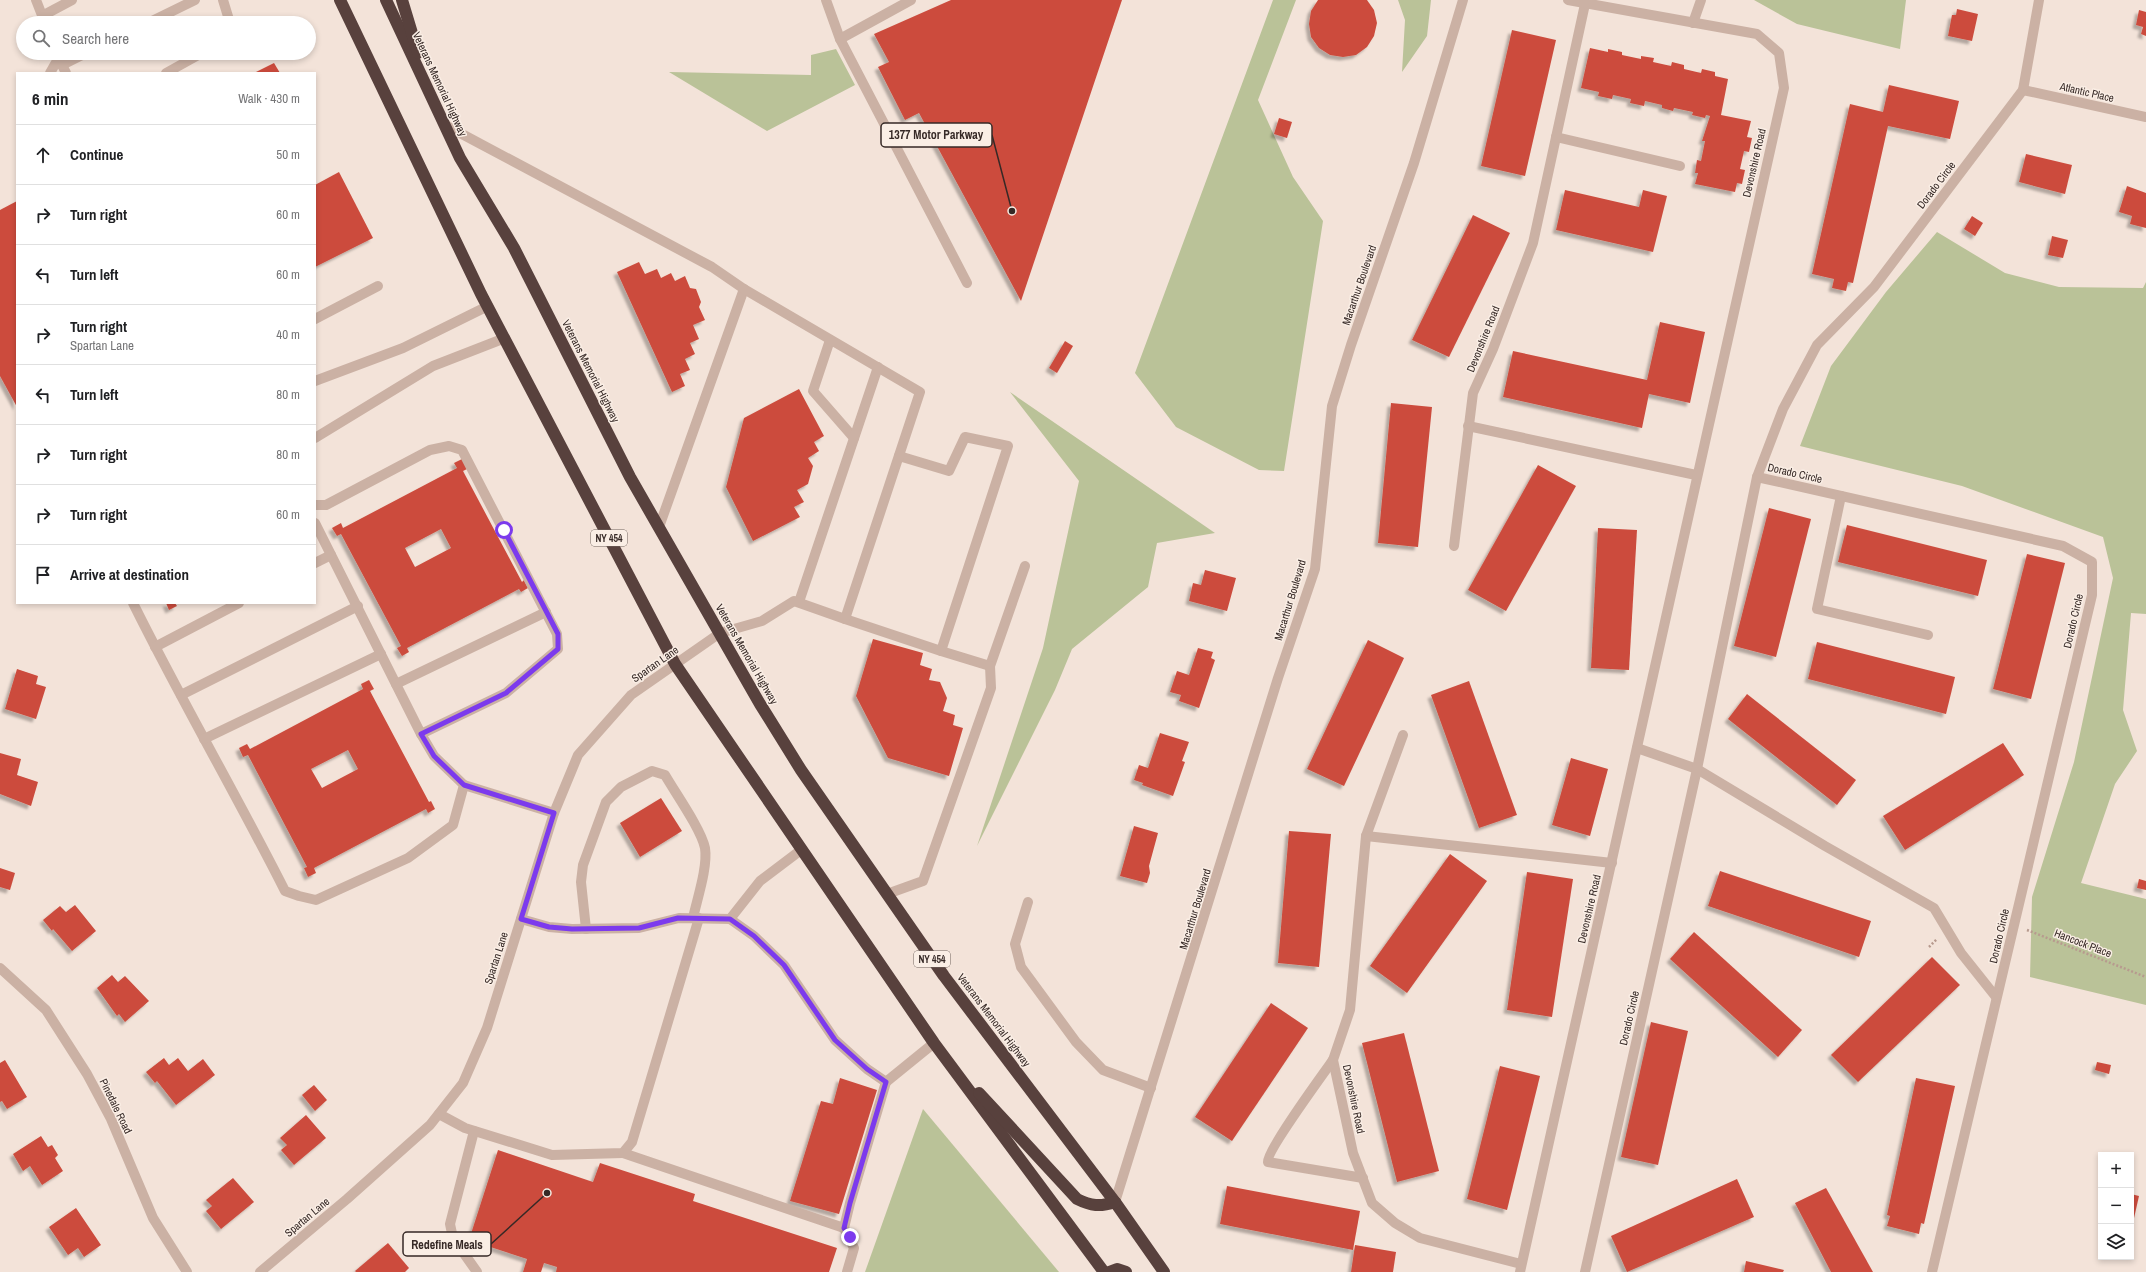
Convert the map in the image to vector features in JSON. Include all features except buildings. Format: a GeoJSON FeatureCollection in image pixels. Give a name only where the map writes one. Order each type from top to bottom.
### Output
{"type":"FeatureCollection","features":[{"type":"Feature","properties":{"kind":"highway","name":"NY 454"},"geometry":{"type":"LineString","coordinates":[[340,0],[488,306],[675,664],[934,1043],[1104,1272]]}},
{"type":"Feature","properties":{"kind":"highway","name":"Veterans Memorial Highway"},"geometry":{"type":"LineString","coordinates":[[386,0],[460,158],[514,248],[630,476],[760,704],[801,770],[944,976],[1115,1202],[1164,1272]]}},
{"type":"Feature","properties":{"kind":"highway"},"geometry":{"type":"LineString","coordinates":[[402,0],[428,87]]}},
{"type":"Feature","properties":{"kind":"highway"},"geometry":{"type":"LineString","coordinates":[[934,1043],[1077,1199],[1089,1205],[1096,1206],[1102,1206],[1115,1202]]}},
{"type":"Feature","properties":{"kind":"highway"},"geometry":{"type":"LineString","coordinates":[[1109,1272],[1118,1269],[1126,1272]]}},
{"type":"Feature","properties":{"kind":"street"},"geometry":{"type":"LineString","coordinates":[[36,0],[42,16]]}},
{"type":"Feature","properties":{"kind":"street"},"geometry":{"type":"LineString","coordinates":[[50,16],[72,0]]}},
{"type":"Feature","properties":{"kind":"street"},"geometry":{"type":"LineString","coordinates":[[162,16],[195,0]]}},
{"type":"Feature","properties":{"kind":"street"},"geometry":{"type":"LineString","coordinates":[[223,0],[228,16]]}},
{"type":"Feature","properties":{"kind":"street"},"geometry":{"type":"LineString","coordinates":[[826,0],[840,39],[968,283]]}},
{"type":"Feature","properties":{"kind":"street"},"geometry":{"type":"LineString","coordinates":[[840,39],[910,0]]}},
{"type":"Feature","properties":{"kind":"street","name":"Macarthur Boulevard"},"geometry":{"type":"LineString","coordinates":[[1115,1202],[1278,678],[1315,569],[1332,406],[1351,345],[1414,163],[1463,0]]}},
{"type":"Feature","properties":{"kind":"street","name":"Devonshire Road"},"geometry":{"type":"LineString","coordinates":[[1404,735],[1366,836],[1350,1010],[1333,1060],[1353,1153],[1372,1203],[1395,1223],[1420,1238],[1520,1268],[1612,863],[1696,475],[1784,88],[1778,54],[1757,34],[1693,23],[1616,5],[1585,4],[1568,0]]}},
{"type":"Feature","properties":{"kind":"street"},"geometry":{"type":"LineString","coordinates":[[1693,23],[1701,0]]}},
{"type":"Feature","properties":{"kind":"street"},"geometry":{"type":"LineString","coordinates":[[2023,90],[2039,0]]}},
{"type":"Feature","properties":{"kind":"street","name":"Devonshire Road"},"geometry":{"type":"LineString","coordinates":[[1454,546],[1473,393],[1493,349],[1533,243],[1585,4]]}},
{"type":"Feature","properties":{"kind":"street"},"geometry":{"type":"LineString","coordinates":[[168,72],[189,60]]}},
{"type":"Feature","properties":{"kind":"street"},"geometry":{"type":"LineString","coordinates":[[51,72],[60,62]]}},
{"type":"Feature","properties":{"kind":"street","name":"Atlantic Place"},"geometry":{"type":"LineString","coordinates":[[2023,90],[2146,117]]}},
{"type":"Feature","properties":{"kind":"street","name":"Dorado Circle"},"geometry":{"type":"LineString","coordinates":[[1585,1272],[1697,769],[1757,477],[1783,409],[1817,345],[1874,287],[2023,90]]}},
{"type":"Feature","properties":{"kind":"street"},"geometry":{"type":"LineString","coordinates":[[445,125],[712,267],[744,289],[920,392],[845,619]]}},
{"type":"Feature","properties":{"kind":"street"},"geometry":{"type":"LineString","coordinates":[[1556,138],[1680,166]]}},
{"type":"Feature","properties":{"kind":"street"},"geometry":{"type":"LineString","coordinates":[[316,318],[378,286]]}},
{"type":"Feature","properties":{"kind":"street"},"geometry":{"type":"LineString","coordinates":[[659,527],[744,289]]}},
{"type":"Feature","properties":{"kind":"street"},"geometry":{"type":"LineString","coordinates":[[316,381],[403,348],[488,306]]}},
{"type":"Feature","properties":{"kind":"street"},"geometry":{"type":"LineString","coordinates":[[316,437],[433,366],[505,338]]}},
{"type":"Feature","properties":{"kind":"street"},"geometry":{"type":"LineString","coordinates":[[830,340],[812,390],[854,438]]}},
{"type":"Feature","properties":{"kind":"street"},"geometry":{"type":"LineString","coordinates":[[878,367],[799,602],[845,619],[990,666]]}},
{"type":"Feature","properties":{"kind":"street"},"geometry":{"type":"LineString","coordinates":[[1468,426],[1696,475]]}},
{"type":"Feature","properties":{"kind":"street"},"geometry":{"type":"LineString","coordinates":[[899,456],[949,471],[965,437],[1008,446],[941,651]]}},
{"type":"Feature","properties":{"kind":"street"},"geometry":{"type":"LineString","coordinates":[[316,505],[326,504],[430,450],[449,446],[462,450],[558,634],[558,649],[506,693],[421,734]]}},
{"type":"Feature","properties":{"kind":"street","name":"Dorado Circle"},"geometry":{"type":"LineString","coordinates":[[1757,477],[2063,546],[2092,562],[2092,595],[1932,1272]]}},
{"type":"Feature","properties":{"kind":"street"},"geometry":{"type":"LineString","coordinates":[[1841,496],[1817,609],[1928,635]]}},
{"type":"Feature","properties":{"kind":"street"},"geometry":{"type":"LineString","coordinates":[[316,525],[421,734],[434,756],[464,785],[554,813]]}},
{"type":"Feature","properties":{"kind":"street"},"geometry":{"type":"LineString","coordinates":[[316,562],[331,554]]}},
{"type":"Feature","properties":{"kind":"street"},"geometry":{"type":"LineString","coordinates":[[887,894],[923,881],[991,688],[990,666],[1025,566]]}},
{"type":"Feature","properties":{"kind":"street","name":"Spartan Lane"},"geometry":{"type":"LineString","coordinates":[[260,1272],[359,1189],[430,1125],[463,1083],[484,1035],[554,813],[578,755],[632,695],[675,664],[720,633],[762,621],[794,600],[799,602]]}},
{"type":"Feature","properties":{"kind":"street"},"geometry":{"type":"LineString","coordinates":[[134,604],[180,695],[251,822],[285,891],[316,900],[408,858],[453,825],[464,785]]}},
{"type":"Feature","properties":{"kind":"street"},"geometry":{"type":"LineString","coordinates":[[155,647],[237,604]]}},
{"type":"Feature","properties":{"kind":"street"},"geometry":{"type":"LineString","coordinates":[[180,695],[358,606]]}},
{"type":"Feature","properties":{"kind":"street"},"geometry":{"type":"LineString","coordinates":[[396,684],[546,612]]}},
{"type":"Feature","properties":{"kind":"street"},"geometry":{"type":"LineString","coordinates":[[204,739],[381,654]]}},
{"type":"Feature","properties":{"kind":"street"},"geometry":{"type":"LineString","coordinates":[[1637,748],[1697,769]]}},
{"type":"Feature","properties":{"kind":"street","name":"Dorado Circle"},"geometry":{"type":"LineString","coordinates":[[1697,769],[1825,846],[1934,908],[1961,953],[1996,997]]}},
{"type":"Feature","properties":{"kind":"street"},"geometry":{"type":"LineString","coordinates":[[586,929],[581,882],[583,865],[606,802],[621,787],[652,771],[665,775],[698,833],[705,849],[704,866],[696,918],[632,1142],[623,1153]]}},
{"type":"Feature","properties":{"kind":"street","name":"Devonshire Road"},"geometry":{"type":"LineString","coordinates":[[1366,836],[1612,863]]}},
{"type":"Feature","properties":{"kind":"street"},"geometry":{"type":"LineString","coordinates":[[730,919],[760,881],[801,850]]}},
{"type":"Feature","properties":{"kind":"street"},"geometry":{"type":"LineString","coordinates":[[1028,902],[1015,944],[1021,967],[1076,1042],[1103,1070],[1151,1088]]}},
{"type":"Feature","properties":{"kind":"street"},"geometry":{"type":"LineString","coordinates":[[521,919],[549,927],[586,929],[639,928],[678,918],[730,919],[754,936],[784,965],[835,1040],[867,1069],[886,1082]]}},
{"type":"Feature","properties":{"kind":"street","name":"Pinedale Road"},"geometry":{"type":"LineString","coordinates":[[0,968],[46,1010],[87,1074],[111,1119],[153,1218],[187,1272]]}},
{"type":"Feature","properties":{"kind":"street"},"geometry":{"type":"LineString","coordinates":[[847,1272],[854,1248],[844,1228],[886,1082],[934,1043]]}},
{"type":"Feature","properties":{"kind":"street"},"geometry":{"type":"LineString","coordinates":[[1333,1060],[1282,1134],[1268,1157],[1268,1162],[1363,1178]]}},
{"type":"Feature","properties":{"kind":"street"},"geometry":{"type":"LineString","coordinates":[[439,1114],[474,1131],[552,1155],[623,1153],[844,1228]]}},
{"type":"Feature","properties":{"kind":"street"},"geometry":{"type":"LineString","coordinates":[[474,1131],[450,1224],[453,1238],[477,1272]]}},
{"type":"Feature","properties":{"kind":"path","name":"Hancock Place"},"geometry":{"type":"LineString","coordinates":[[2014,925],[2146,977]]}},
{"type":"Feature","properties":{"kind":"green space"},"geometry":{"type":"Polygon","coordinates":[[[1273,0],[1296,0],[1258,100],[1293,177],[1323,221],[1284,471],[1259,470],[1176,427],[1135,373],[1273,0]]]}},
{"type":"Feature","properties":{"kind":"green space"},"geometry":{"type":"Polygon","coordinates":[[[1398,0],[1431,0],[1427,36],[1402,72],[1405,20],[1398,0]]]}},
{"type":"Feature","properties":{"kind":"green space"},"geometry":{"type":"Polygon","coordinates":[[[1754,0],[1906,0],[1900,49],[1797,24],[1754,0]]]}},
{"type":"Feature","properties":{"kind":"green space"},"geometry":{"type":"Polygon","coordinates":[[[836,49],[855,85],[767,131],[669,72],[811,75],[811,55],[836,49]]]}},
{"type":"Feature","properties":{"kind":"green space"},"geometry":{"type":"Polygon","coordinates":[[[1937,232],[2005,273],[2059,287],[2143,288],[2146,282],[2146,614],[2131,613],[2123,710],[2137,751],[2115,784],[2081,883],[2146,899],[2146,1005],[2030,977],[2032,897],[2074,762],[2113,578],[2103,537],[1962,486],[1800,446],[1831,366],[1886,292],[1937,232]]]}},
{"type":"Feature","properties":{"kind":"green space"},"geometry":{"type":"Polygon","coordinates":[[[1010,392],[1215,533],[1157,543],[1148,587],[1072,649],[1055,690],[977,846],[1043,648],[1079,481],[1010,392]]]}},
{"type":"Feature","properties":{"kind":"green space"},"geometry":{"type":"Polygon","coordinates":[[[923,1109],[1059,1272],[865,1272],[923,1109]]]}},
{"type":"Feature","properties":{"kind":"place","name":"1377 Motor Parkway"},"geometry":{"type":"Point","coordinates":[1012,211]}},
{"type":"Feature","properties":{"kind":"place","name":"Redefine Meals"},"geometry":{"type":"Point","coordinates":[547,1193]}},
{"type":"Feature","properties":{"kind":"route"},"geometry":{"type":"LineString","coordinates":[[504,530],[558,634],[558,649],[506,693],[421,734],[434,756],[464,785],[554,813],[521,919],[549,927],[572,929],[639,928],[678,918],[730,919],[754,936],[784,965],[835,1040],[867,1069],[886,1082],[844,1228],[850,1237]]}}]}
